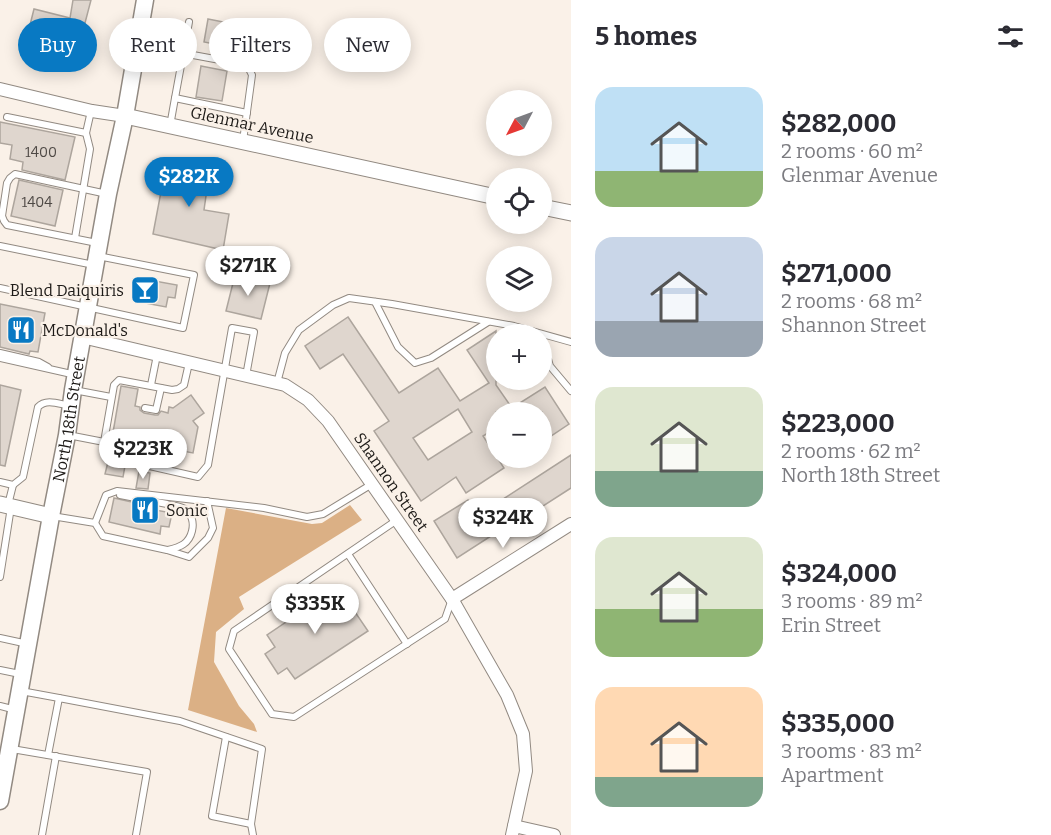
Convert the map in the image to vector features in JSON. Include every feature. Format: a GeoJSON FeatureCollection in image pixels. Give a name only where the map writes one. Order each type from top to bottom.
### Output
{"type":"FeatureCollection","features":[{"type":"Feature","properties":{"kind":"main road","name":"North 18th Street"},"geometry":{"type":"LineString","coordinates":[[142,18],[145,0]]}},
{"type":"Feature","properties":{"kind":"main road","name":"North 18th Street"},"geometry":{"type":"LineString","coordinates":[[0,801],[2,778],[9,748],[8,708],[21,683],[67,435],[97,254],[132,72]]}},
{"type":"Feature","properties":{"kind":"street","name":"Glenmar Avenue"},"geometry":{"type":"LineString","coordinates":[[0,89],[92,111],[125,116],[486,195]]}},
{"type":"Feature","properties":{"kind":"street"},"geometry":{"type":"LineString","coordinates":[[552,209],[571,213]]}},
{"type":"Feature","properties":{"kind":"street","name":"Shannon Street"},"geometry":{"type":"LineString","coordinates":[[82,337],[285,385],[308,400],[328,421],[452,599],[507,696],[523,734],[526,771],[513,830]]}},
{"type":"Feature","properties":{"kind":"street"},"geometry":{"type":"LineString","coordinates":[[7,506],[51,516]]}},
{"type":"Feature","properties":{"kind":"street"},"geometry":{"type":"LineString","coordinates":[[452,599],[571,524]]}},
{"type":"Feature","properties":{"kind":"street"},"geometry":{"type":"LineString","coordinates":[[513,830],[554,835]]}},
{"type":"Feature","properties":{"kind":"lane"},"geometry":{"type":"LineString","coordinates":[[197,56],[247,65],[252,75],[243,142]]}},
{"type":"Feature","properties":{"kind":"lane"},"geometry":{"type":"LineString","coordinates":[[170,126],[180,72]]}},
{"type":"Feature","properties":{"kind":"lane"},"geometry":{"type":"LineString","coordinates":[[175,98],[247,113]]}},
{"type":"Feature","properties":{"kind":"lane"},"geometry":{"type":"LineString","coordinates":[[75,238],[90,149],[86,133],[92,111]]}},
{"type":"Feature","properties":{"kind":"lane"},"geometry":{"type":"LineString","coordinates":[[7,117],[86,133]]}},
{"type":"Feature","properties":{"kind":"lane"},"geometry":{"type":"LineString","coordinates":[[97,254],[75,238],[7,225],[2,216],[7,183],[15,174],[108,194]]}},
{"type":"Feature","properties":{"kind":"lane"},"geometry":{"type":"LineString","coordinates":[[0,246],[97,254],[194,275],[183,328],[0,288]]}},
{"type":"Feature","properties":{"kind":"lane"},"geometry":{"type":"LineString","coordinates":[[277,384],[285,352],[299,330],[333,305],[349,298],[502,324]]}},
{"type":"Feature","properties":{"kind":"lane"},"geometry":{"type":"LineString","coordinates":[[375,302],[398,347],[415,363],[431,358],[489,322]]}},
{"type":"Feature","properties":{"kind":"lane"},"geometry":{"type":"LineString","coordinates":[[189,363],[184,385],[172,390],[120,380],[114,385],[111,423],[106,440],[110,457],[198,477],[208,465],[232,328],[254,332],[246,376]]}},
{"type":"Feature","properties":{"kind":"lane"},"geometry":{"type":"LineString","coordinates":[[552,338],[571,342]]}},
{"type":"Feature","properties":{"kind":"lane"},"geometry":{"type":"LineString","coordinates":[[0,353],[39,362],[54,370],[73,390],[113,402]]}},
{"type":"Feature","properties":{"kind":"lane"},"geometry":{"type":"LineString","coordinates":[[151,385],[157,355]]}},
{"type":"Feature","properties":{"kind":"lane"},"geometry":{"type":"LineString","coordinates":[[0,358],[54,370]]}},
{"type":"Feature","properties":{"kind":"lane"},"geometry":{"type":"LineString","coordinates":[[552,368],[571,391]]}},
{"type":"Feature","properties":{"kind":"lane"},"geometry":{"type":"LineString","coordinates":[[145,408],[156,410],[161,388]]}},
{"type":"Feature","properties":{"kind":"lane"},"geometry":{"type":"LineString","coordinates":[[0,577],[7,506],[13,485],[23,477],[38,407],[41,403],[73,390]]}},
{"type":"Feature","properties":{"kind":"lane"},"geometry":{"type":"LineString","coordinates":[[67,435],[106,440]]}},
{"type":"Feature","properties":{"kind":"lane"},"geometry":{"type":"LineString","coordinates":[[145,466],[150,440]]}},
{"type":"Feature","properties":{"kind":"lane"},"geometry":{"type":"LineString","coordinates":[[128,444],[148,448]]}},
{"type":"Feature","properties":{"kind":"lane"},"geometry":{"type":"LineString","coordinates":[[0,482],[13,485]]}},
{"type":"Feature","properties":{"kind":"lane"},"geometry":{"type":"LineString","coordinates":[[95,523],[106,495],[117,491],[264,508],[308,517],[323,514],[372,484]]}},
{"type":"Feature","properties":{"kind":"lane"},"geometry":{"type":"LineString","coordinates":[[110,494],[184,508],[190,514],[193,522],[192,531],[181,547],[167,550]]}},
{"type":"Feature","properties":{"kind":"lane"},"geometry":{"type":"LineString","coordinates":[[51,516],[95,523],[103,536],[189,557],[208,538],[213,528],[207,501]]}},
{"type":"Feature","properties":{"kind":"lane"},"geometry":{"type":"LineString","coordinates":[[397,520],[234,631],[230,649],[272,714],[294,717],[444,619],[452,599]]}},
{"type":"Feature","properties":{"kind":"lane"},"geometry":{"type":"LineString","coordinates":[[348,554],[406,644]]}},
{"type":"Feature","properties":{"kind":"lane"},"geometry":{"type":"LineString","coordinates":[[0,638],[28,644]]}},
{"type":"Feature","properties":{"kind":"lane"},"geometry":{"type":"LineString","coordinates":[[0,670],[21,683],[59,698],[180,721],[262,749],[251,824],[252,835]]}},
{"type":"Feature","properties":{"kind":"lane"},"geometry":{"type":"LineString","coordinates":[[42,835],[59,698]]}},
{"type":"Feature","properties":{"kind":"lane"},"geometry":{"type":"LineString","coordinates":[[226,737],[212,816],[251,824]]}},
{"type":"Feature","properties":{"kind":"lane"},"geometry":{"type":"LineString","coordinates":[[9,748],[147,772],[136,835]]}},
{"type":"Feature","properties":{"kind":"shaded area"},"geometry":{"type":"Polygon","coordinates":[[[350,505],[362,520],[239,597],[244,609],[216,632],[214,662],[257,732],[188,710],[226,508],[312,524],[322,523],[350,505]]]}},
{"type":"Feature","properties":{"kind":"building"},"geometry":{"type":"Polygon","coordinates":[[[73,0],[91,0],[86,18],[70,18],[73,0]]]}},
{"type":"Feature","properties":{"kind":"building"},"geometry":{"type":"Polygon","coordinates":[[[34,9],[70,18],[32,18],[34,9]]]}},
{"type":"Feature","properties":{"kind":"building"},"geometry":{"type":"Polygon","coordinates":[[[208,19],[209,19],[209,43],[204,42],[208,19]]]}},
{"type":"Feature","properties":{"kind":"building"},"geometry":{"type":"Polygon","coordinates":[[[201,66],[209,68],[209,72],[227,72],[222,101],[196,97],[201,66]]]}},
{"type":"Feature","properties":{"kind":"building"},"geometry":{"type":"Polygon","coordinates":[[[0,122],[75,137],[65,180],[22,170],[23,162],[10,159],[12,145],[0,143],[0,122]]]}},
{"type":"Feature","properties":{"kind":"building"},"geometry":{"type":"Polygon","coordinates":[[[167,160],[210,168],[204,210],[229,214],[223,250],[153,234],[167,160]]]}},
{"type":"Feature","properties":{"kind":"building"},"geometry":{"type":"Polygon","coordinates":[[[19,180],[63,190],[55,226],[11,216],[19,180]]]}},
{"type":"Feature","properties":{"kind":"building"},"geometry":{"type":"Polygon","coordinates":[[[235,275],[270,283],[261,319],[226,311],[235,275]]]}},
{"type":"Feature","properties":{"kind":"building"},"geometry":{"type":"Polygon","coordinates":[[[138,278],[177,285],[175,298],[168,297],[166,307],[134,301],[138,278]]]}},
{"type":"Feature","properties":{"kind":"building","name":"McDonald's"},"geometry":{"type":"Polygon","coordinates":[[[0,304],[45,313],[38,352],[30,351],[29,354],[0,347],[0,304]]]}},
{"type":"Feature","properties":{"kind":"building"},"geometry":{"type":"Polygon","coordinates":[[[348,317],[399,393],[438,368],[460,401],[486,385],[486,390],[499,390],[508,402],[486,402],[486,434],[483,436],[486,441],[486,468],[504,468],[466,493],[456,477],[421,501],[374,431],[389,421],[343,354],[320,369],[305,346],[348,317]],[[458,409],[413,438],[428,460],[472,432],[458,409]]]}},
{"type":"Feature","properties":{"kind":"building"},"geometry":{"type":"Polygon","coordinates":[[[486,338],[486,378],[467,350],[486,338]]]}},
{"type":"Feature","properties":{"kind":"building"},"geometry":{"type":"Polygon","coordinates":[[[0,385],[21,390],[5,466],[0,465],[0,385]]]}},
{"type":"Feature","properties":{"kind":"building"},"geometry":{"type":"Polygon","coordinates":[[[121,386],[138,389],[135,406],[140,407],[144,413],[155,415],[161,411],[168,413],[169,407],[173,408],[191,395],[204,413],[193,421],[198,427],[193,453],[161,447],[162,442],[155,441],[154,436],[150,435],[145,439],[130,436],[129,439],[124,440],[126,455],[114,452],[111,444],[121,386]]]}},
{"type":"Feature","properties":{"kind":"building"},"geometry":{"type":"Polygon","coordinates":[[[540,390],[547,390],[569,424],[552,435],[552,402],[521,402],[540,390]]]}},
{"type":"Feature","properties":{"kind":"building"},"geometry":{"type":"Polygon","coordinates":[[[571,455],[571,488],[515,524],[500,501],[571,455]]]}},
{"type":"Feature","properties":{"kind":"building"},"geometry":{"type":"Polygon","coordinates":[[[108,462],[125,466],[123,477],[105,474],[108,462]]]}},
{"type":"Feature","properties":{"kind":"building"},"geometry":{"type":"Polygon","coordinates":[[[139,471],[150,473],[148,489],[136,488],[139,471]]]}},
{"type":"Feature","properties":{"kind":"building"},"geometry":{"type":"Polygon","coordinates":[[[114,498],[145,505],[144,508],[172,513],[169,527],[161,526],[160,534],[109,522],[114,498]]]}},
{"type":"Feature","properties":{"kind":"building"},"geometry":{"type":"Polygon","coordinates":[[[468,500],[491,536],[457,558],[434,521],[468,500]]]}},
{"type":"Feature","properties":{"kind":"building"},"geometry":{"type":"Polygon","coordinates":[[[338,587],[368,631],[295,679],[287,668],[278,674],[265,654],[275,647],[267,635],[338,587]]]}},
{"type":"Feature","properties":{"kind":"place","name":"Blend Daiquiris"},"geometry":{"type":"Point","coordinates":[145,290]}},
{"type":"Feature","properties":{"kind":"place","name":"McDonald's"},"geometry":{"type":"Point","coordinates":[21,330]}},
{"type":"Feature","properties":{"kind":"place","name":"Sonic"},"geometry":{"type":"Point","coordinates":[145,510]}}]}
